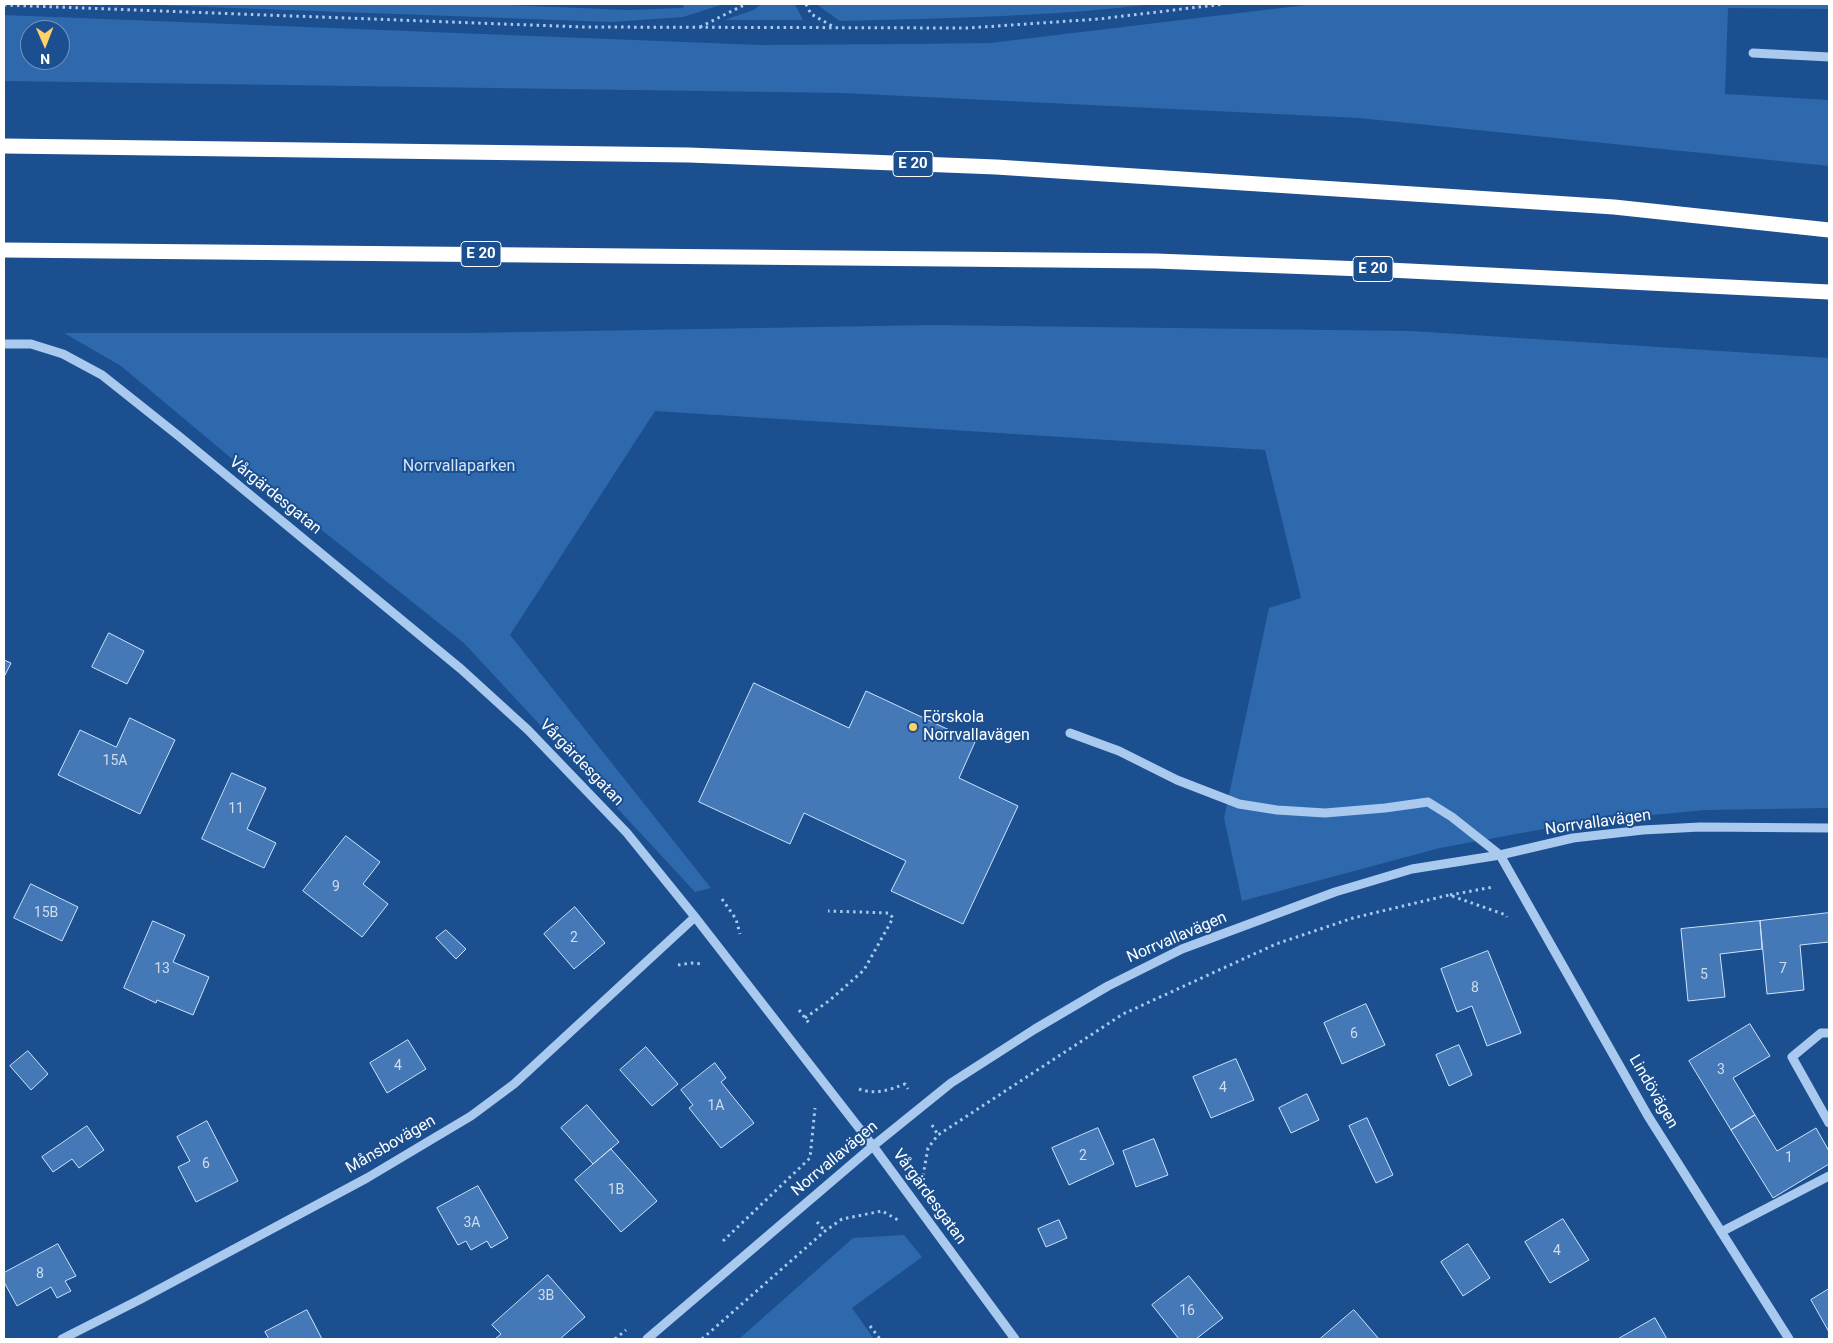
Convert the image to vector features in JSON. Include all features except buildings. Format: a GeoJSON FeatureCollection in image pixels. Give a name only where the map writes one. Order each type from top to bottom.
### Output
{"type":"FeatureCollection","features":[{"type":"Feature","properties":{"kind":"highway","name":"E 20"},"geometry":{"type":"LineString","coordinates":[[4,146],[689,155],[996,167],[1614,207],[1825,229]]}},
{"type":"Feature","properties":{"kind":"highway","name":"E 20"},"geometry":{"type":"LineString","coordinates":[[4,250],[1156,261],[1829,292]]}},
{"type":"Feature","properties":{"kind":"street"},"geometry":{"type":"LineString","coordinates":[[1753,53],[1829,57]]}},
{"type":"Feature","properties":{"kind":"street","name":"Vårgärdesgatan"},"geometry":{"type":"LineString","coordinates":[[4,344],[32,344],[63,354],[102,375],[462,669],[528,730],[627,833],[695,917],[873,1146],[1015,1339]]}},
{"type":"Feature","properties":{"kind":"street"},"geometry":{"type":"LineString","coordinates":[[1070,733],[1119,751],[1177,780],[1239,804],[1277,810],[1325,813],[1428,802],[1452,817],[1500,855]]}},
{"type":"Feature","properties":{"kind":"street","name":"Norrvallavägen"},"geometry":{"type":"LineString","coordinates":[[647,1339],[873,1146],[951,1083],[1035,1029],[1108,986],[1182,949],[1335,892],[1412,869],[1500,855],[1573,838],[1643,830],[1700,827],[1829,828]]}},
{"type":"Feature","properties":{"kind":"street","name":"Lindövägen"},"geometry":{"type":"LineString","coordinates":[[1500,855],[1648,1116],[1789,1339]]}},
{"type":"Feature","properties":{"kind":"street","name":"Månsbovägen"},"geometry":{"type":"LineString","coordinates":[[62,1339],[367,1178],[471,1116],[514,1084],[695,917]]}},
{"type":"Feature","properties":{"kind":"street"},"geometry":{"type":"LineString","coordinates":[[1829,1033],[1821,1033],[1792,1057],[1829,1123]]}},
{"type":"Feature","properties":{"kind":"street"},"geometry":{"type":"LineString","coordinates":[[1721,1232],[1829,1176]]}},
{"type":"Feature","properties":{"kind":"path"},"geometry":{"type":"LineString","coordinates":[[699,27],[746,4]]}},
{"type":"Feature","properties":{"kind":"path"},"geometry":{"type":"LineString","coordinates":[[806,4],[811,14],[834,28]]}},
{"type":"Feature","properties":{"kind":"path"},"geometry":{"type":"LineString","coordinates":[[4,5],[582,27],[968,28],[1099,19],[1224,4]]}},
{"type":"Feature","properties":{"kind":"path"},"geometry":{"type":"LineString","coordinates":[[923,1176],[928,1148],[938,1136],[1123,1014],[1276,944],[1353,918],[1449,895],[1515,882]]}},
{"type":"Feature","properties":{"kind":"path"},"geometry":{"type":"LineString","coordinates":[[1449,895],[1506,915],[1511,924]]}},
{"type":"Feature","properties":{"kind":"path"},"geometry":{"type":"LineString","coordinates":[[722,900],[736,919],[738,932],[743,939]]}},
{"type":"Feature","properties":{"kind":"path"},"geometry":{"type":"LineString","coordinates":[[805,1018],[830,1000],[864,970],[893,918],[889,913],[828,912]]}},
{"type":"Feature","properties":{"kind":"path"},"geometry":{"type":"LineString","coordinates":[[675,965],[691,963],[711,964]]}},
{"type":"Feature","properties":{"kind":"path"},"geometry":{"type":"LineString","coordinates":[[794,1003],[810,1025]]}},
{"type":"Feature","properties":{"kind":"path"},"geometry":{"type":"LineString","coordinates":[[854,1087],[868,1092],[886,1091],[905,1084],[922,1107],[938,1136]]}},
{"type":"Feature","properties":{"kind":"path"},"geometry":{"type":"LineString","coordinates":[[721,1244],[810,1158],[815,1107]]}},
{"type":"Feature","properties":{"kind":"path"},"geometry":{"type":"LineString","coordinates":[[702,1339],[825,1231],[842,1219],[882,1211],[898,1220]]}},
{"type":"Feature","properties":{"kind":"path"},"geometry":{"type":"LineString","coordinates":[[870,1326],[880,1339]]}},
{"type":"Feature","properties":{"kind":"path"},"geometry":{"type":"LineString","coordinates":[[615,1339],[629,1327]]}},
{"type":"Feature","properties":{"kind":"green space"},"geometry":{"type":"Polygon","coordinates":[[[126,4],[484,4],[627,10],[683,8],[684,4],[724,4],[683,17],[612,22],[126,4]]]}},
{"type":"Feature","properties":{"kind":"green space"},"geometry":{"type":"Polygon","coordinates":[[[761,4],[795,4],[803,20],[724,20],[754,10],[761,4]]]}},
{"type":"Feature","properties":{"kind":"green space"},"geometry":{"type":"Polygon","coordinates":[[[816,4],[1154,4],[1076,12],[840,21],[816,4]]]}},
{"type":"Feature","properties":{"kind":"green space"},"geometry":{"type":"Polygon","coordinates":[[[1314,4],[1829,4],[1829,9],[1728,8],[1725,94],[1829,100],[1829,166],[1359,118],[842,93],[4,81],[4,15],[760,45],[990,43],[1314,4]]]}},
{"type":"Feature","properties":{"kind":"green space","name":"Norrvallaparken"},"geometry":{"type":"Polygon","coordinates":[[[934,325],[1411,331],[1829,358],[1829,808],[1706,810],[1587,821],[1440,848],[1242,901],[1224,818],[1269,608],[1301,598],[1265,450],[655,411],[510,635],[711,888],[695,892],[464,643],[231,458],[121,366],[64,333],[466,333],[934,325]]]}},
{"type":"Feature","properties":{"kind":"green space"},"geometry":{"type":"Polygon","coordinates":[[[904,1235],[922,1257],[852,1308],[874,1339],[739,1339],[853,1238],[904,1235]]]}},
{"type":"Feature","properties":{"kind":"place","name":"Förskola Norrvallavägen"},"geometry":{"type":"Point","coordinates":[913,727]}}]}
